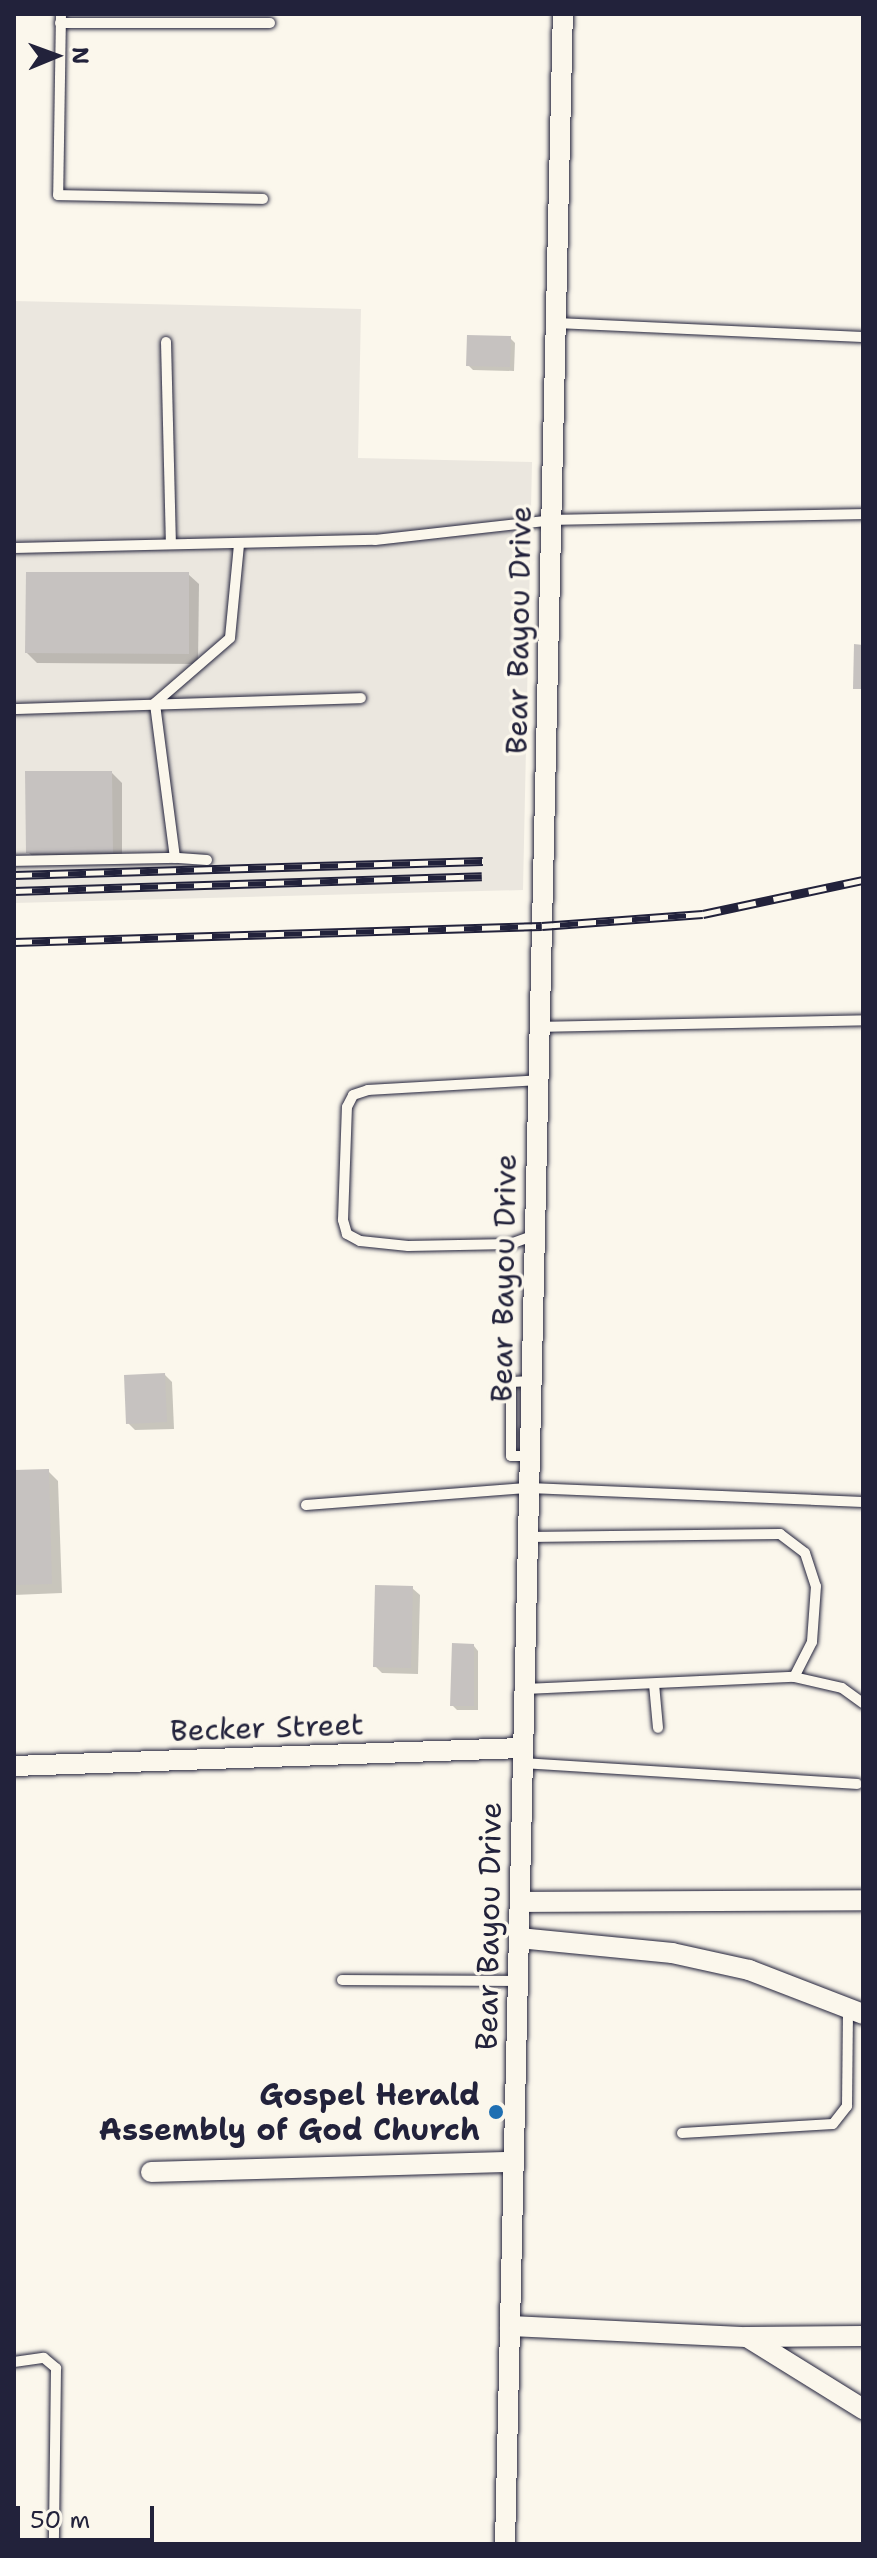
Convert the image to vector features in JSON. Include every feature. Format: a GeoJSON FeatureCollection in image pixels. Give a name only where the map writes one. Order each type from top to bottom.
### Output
{"type":"FeatureCollection","features":[{"type":"Feature","properties":{"kind":"street","name":"Bear Bayou Drive"},"geometry":{"type":"LineString","coordinates":[[505,2544],[563,14]]}},
{"type":"Feature","properties":{"kind":"street","name":"Becker Street"},"geometry":{"type":"LineString","coordinates":[[14,1766],[523,1755]]}},
{"type":"Feature","properties":{"kind":"street"},"geometry":{"type":"LineString","coordinates":[[520,1902],[863,1900]]}},
{"type":"Feature","properties":{"kind":"street"},"geometry":{"type":"LineString","coordinates":[[519,1938],[672,1953],[718,1963],[749,1970],[856,2012]]}},
{"type":"Feature","properties":{"kind":"street"},"geometry":{"type":"LineString","coordinates":[[151,2172],[513,2162]]}},
{"type":"Feature","properties":{"kind":"street"},"geometry":{"type":"LineString","coordinates":[[510,2326],[747,2337],[863,2336]]}},
{"type":"Feature","properties":{"kind":"street"},"geometry":{"type":"LineString","coordinates":[[747,2337],[863,2409]]}},
{"type":"Feature","properties":{"kind":"lane"},"geometry":{"type":"LineString","coordinates":[[263,199],[58,195],[63,114],[61,18],[270,23]]}},
{"type":"Feature","properties":{"kind":"lane"},"geometry":{"type":"LineString","coordinates":[[556,323],[863,337]]}},
{"type":"Feature","properties":{"kind":"lane"},"geometry":{"type":"LineString","coordinates":[[166,342],[171,541]]}},
{"type":"Feature","properties":{"kind":"lane"},"geometry":{"type":"LineString","coordinates":[[14,548],[171,541],[239,544],[375,540],[552,520],[863,514]]}},
{"type":"Feature","properties":{"kind":"lane"},"geometry":{"type":"LineString","coordinates":[[155,703],[230,638],[239,544]]}},
{"type":"Feature","properties":{"kind":"lane"},"geometry":{"type":"LineString","coordinates":[[14,709],[361,698]]}},
{"type":"Feature","properties":{"kind":"lane"},"geometry":{"type":"LineString","coordinates":[[155,703],[175,858]]}},
{"type":"Feature","properties":{"kind":"lane"},"geometry":{"type":"LineString","coordinates":[[14,861],[207,860]]}},
{"type":"Feature","properties":{"kind":"lane"},"geometry":{"type":"LineString","coordinates":[[540,1027],[863,1020]]}},
{"type":"Feature","properties":{"kind":"lane"},"geometry":{"type":"LineString","coordinates":[[535,1235],[510,1244],[408,1246],[360,1241],[347,1234],[343,1220],[347,1107],[353,1095],[368,1090],[539,1080]]}},
{"type":"Feature","properties":{"kind":"lane"},"geometry":{"type":"LineString","coordinates":[[306,1505],[529,1488],[863,1502]]}},
{"type":"Feature","properties":{"kind":"lane"},"geometry":{"type":"LineString","coordinates":[[528,1537],[780,1534],[805,1553],[816,1586],[812,1642],[794,1677]]}},
{"type":"Feature","properties":{"kind":"lane"},"geometry":{"type":"LineString","coordinates":[[525,1689],[794,1677],[842,1688],[863,1703]]}},
{"type":"Feature","properties":{"kind":"lane"},"geometry":{"type":"LineString","coordinates":[[654,1684],[658,1728]]}},
{"type":"Feature","properties":{"kind":"lane"},"geometry":{"type":"LineString","coordinates":[[523,1755],[857,1784]]}},
{"type":"Feature","properties":{"kind":"lane"},"geometry":{"type":"LineString","coordinates":[[342,1980],[518,1981]]}},
{"type":"Feature","properties":{"kind":"lane"},"geometry":{"type":"LineString","coordinates":[[682,2133],[833,2124],[847,2106],[856,2012]]}},
{"type":"Feature","properties":{"kind":"lane"},"geometry":{"type":"LineString","coordinates":[[14,2362],[44,2358],[56,2368],[54,2544]]}},
{"type":"Feature","properties":{"kind":"shaded area"},"geometry":{"type":"Polygon","coordinates":[[[14,301],[361,309],[358,458],[532,462],[523,890],[14,903],[14,301]]]}},
{"type":"Feature","properties":{"kind":"building"},"geometry":{"type":"Polygon","coordinates":[[[467,335],[511,336],[510,367],[466,366],[467,335]]]}},
{"type":"Feature","properties":{"kind":"building"},"geometry":{"type":"Polygon","coordinates":[[[26,572],[189,572],[189,654],[25,653],[26,572]]]}},
{"type":"Feature","properties":{"kind":"building"},"geometry":{"type":"Polygon","coordinates":[[[854,644],[863,645],[863,689],[853,689],[854,644]]]}},
{"type":"Feature","properties":{"kind":"building"},"geometry":{"type":"Polygon","coordinates":[[[25,771],[112,771],[113,853],[26,853],[25,771]]]}},
{"type":"Feature","properties":{"kind":"building"},"geometry":{"type":"Polygon","coordinates":[[[165,1373],[167,1422],[126,1424],[124,1375],[165,1373]]]}},
{"type":"Feature","properties":{"kind":"building"},"geometry":{"type":"Polygon","coordinates":[[[49,1469],[52,1584],[14,1585],[14,1470],[49,1469]]]}},
{"type":"Feature","properties":{"kind":"building"},"geometry":{"type":"Polygon","coordinates":[[[375,1585],[413,1586],[411,1668],[373,1667],[375,1585]]]}},
{"type":"Feature","properties":{"kind":"building"},"geometry":{"type":"Polygon","coordinates":[[[452,1643],[474,1644],[474,1706],[450,1706],[452,1643]]]}},
{"type":"Feature","properties":{"kind":"railway"},"geometry":{"type":"LineString","coordinates":[[14,875],[483,861]]}},
{"type":"Feature","properties":{"kind":"railway"},"geometry":{"type":"LineString","coordinates":[[14,891],[482,876]]}},
{"type":"Feature","properties":{"kind":"railway"},"geometry":{"type":"LineString","coordinates":[[14,942],[542,926],[703,914],[863,880]]}},
{"type":"Feature","properties":{"kind":"place","name":"Gospel Herald Assembly of God Church"},"geometry":{"type":"Point","coordinates":[496,2112]}}]}
